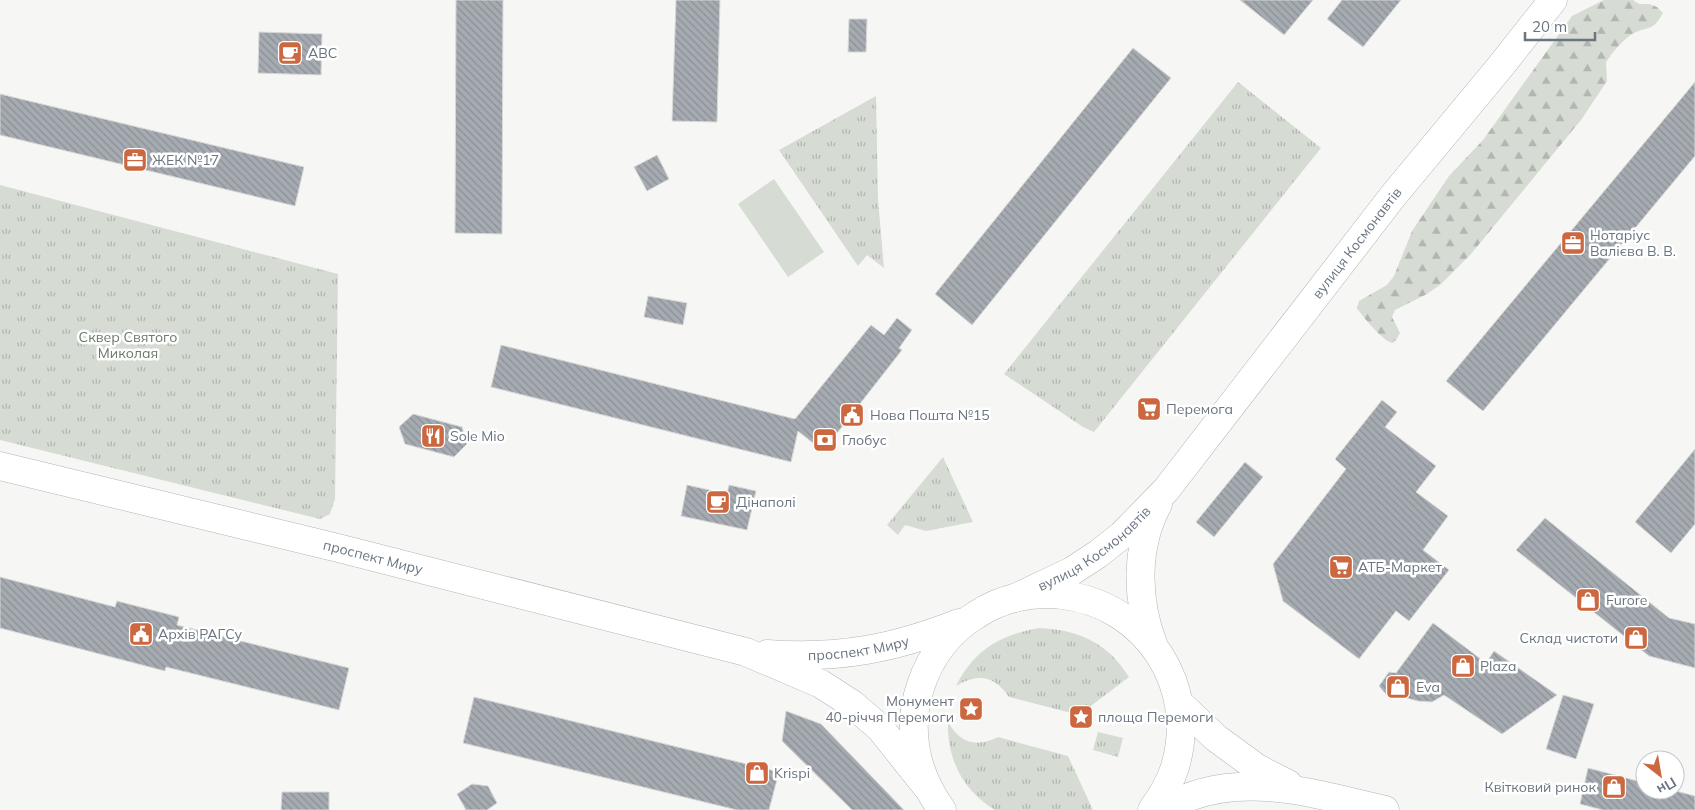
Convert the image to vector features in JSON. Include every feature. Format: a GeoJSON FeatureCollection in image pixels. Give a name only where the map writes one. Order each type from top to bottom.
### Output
{"type":"FeatureCollection","features":[{"type":"Feature","properties":{"kind":"main road","name":"вулиця Космонавтів"},"geometry":{"type":"LineString","coordinates":[[1015,598],[1072,571],[1098,554],[1122,534],[1166,490],[1393,196],[1553,0]]}},
{"type":"Feature","properties":{"kind":"main road","name":"проспект Миру"},"geometry":{"type":"LineString","coordinates":[[0,466],[338,548],[746,652],[821,684],[852,704],[880,728],[927,786]]}},
{"type":"Feature","properties":{"kind":"main road","name":"вулиця Космонавтів"},"geometry":{"type":"LineString","coordinates":[[1154,646],[1146,625],[1141,602],[1140,579],[1142,555],[1147,532],[1155,510],[1166,490]]}},
{"type":"Feature","properties":{"kind":"main road"},"geometry":{"type":"LineString","coordinates":[[942,810],[927,786],[920,769],[914,742],[914,714],[917,695],[931,660],[955,631],[969,619],[991,606],[1034,594],[1073,596],[1092,601],[1110,609],[1126,619],[1141,632],[1154,646],[1167,668],[1179,703],[1181,736],[1175,768],[1169,783],[1152,810]]}},
{"type":"Feature","properties":{"kind":"main road","name":"проспект Миру"},"geometry":{"type":"LineString","coordinates":[[746,652],[825,656],[875,650],[923,637],[969,619]]}},
{"type":"Feature","properties":{"kind":"main road"},"geometry":{"type":"LineString","coordinates":[[1179,703],[1223,743],[1257,768],[1302,792]]}},
{"type":"Feature","properties":{"kind":"main road"},"geometry":{"type":"LineString","coordinates":[[1162,810],[1202,793],[1235,786],[1269,786],[1385,810]]}},
{"type":"Feature","properties":{"kind":"green space"},"geometry":{"type":"Polygon","coordinates":[[[1604,0],[1633,0],[1639,4],[1649,4],[1657,7],[1663,13],[1653,26],[1634,33],[1622,42],[1606,62],[1607,81],[1581,120],[1471,254],[1441,284],[1427,294],[1395,310],[1392,317],[1400,333],[1396,340],[1392,343],[1383,338],[1357,308],[1359,301],[1387,285],[1394,276],[1412,231],[1449,176],[1483,140],[1572,16],[1604,0]]]}},
{"type":"Feature","properties":{"kind":"green space"},"geometry":{"type":"Polygon","coordinates":[[[1238,82],[1321,148],[1094,432],[1083,427],[1004,374],[1238,82]]]}},
{"type":"Feature","properties":{"kind":"green space"},"geometry":{"type":"Polygon","coordinates":[[[876,96],[878,199],[884,268],[867,255],[858,266],[779,150],[876,96]]]}},
{"type":"Feature","properties":{"kind":"green space"},"geometry":{"type":"Polygon","coordinates":[[[774,179],[824,252],[788,277],[738,204],[774,179]]]}},
{"type":"Feature","properties":{"kind":"green space","name":"Сквер Святого Миколая"},"geometry":{"type":"Polygon","coordinates":[[[0,185],[338,274],[335,499],[330,514],[320,519],[0,440],[0,185]]]}},
{"type":"Feature","properties":{"kind":"green space"},"geometry":{"type":"Polygon","coordinates":[[[943,457],[973,522],[926,531],[905,525],[898,535],[887,525],[943,457]]]}},
{"type":"Feature","properties":{"kind":"green space"},"geometry":{"type":"Polygon","coordinates":[[[1039,628],[1067,632],[1091,640],[1111,655],[1129,677],[1079,715],[1009,697],[997,684],[985,678],[971,679],[956,686],[971,663],[990,646],[1012,635],[1039,628]]]}},
{"type":"Feature","properties":{"kind":"green space"},"geometry":{"type":"Polygon","coordinates":[[[948,722],[958,735],[969,742],[983,742],[998,737],[1068,756],[1093,810],[995,810],[974,793],[959,773],[950,749],[948,722]]]}},
{"type":"Feature","properties":{"kind":"green space"},"geometry":{"type":"Polygon","coordinates":[[[1098,732],[1123,738],[1118,757],[1093,750],[1098,732]]]}},
{"type":"Feature","properties":{"kind":"building"},"geometry":{"type":"Polygon","coordinates":[[[456,0],[503,0],[502,234],[455,233],[456,0]]]}},
{"type":"Feature","properties":{"kind":"building"},"geometry":{"type":"Polygon","coordinates":[[[676,0],[720,0],[717,122],[672,121],[676,0]]]}},
{"type":"Feature","properties":{"kind":"building"},"geometry":{"type":"Polygon","coordinates":[[[1240,0],[1313,0],[1284,35],[1240,0]]]}},
{"type":"Feature","properties":{"kind":"building"},"geometry":{"type":"Polygon","coordinates":[[[1342,0],[1401,0],[1363,47],[1327,19],[1342,0]]]}},
{"type":"Feature","properties":{"kind":"building"},"geometry":{"type":"Polygon","coordinates":[[[849,19],[867,19],[866,52],[848,52],[849,19]]]}},
{"type":"Feature","properties":{"kind":"building","name":"ABC"},"geometry":{"type":"Polygon","coordinates":[[[259,32],[322,34],[321,75],[258,73],[259,32]]]}},
{"type":"Feature","properties":{"kind":"building"},"geometry":{"type":"Polygon","coordinates":[[[1133,48],[1171,78],[972,325],[935,294],[1133,48]]]}},
{"type":"Feature","properties":{"kind":"building"},"geometry":{"type":"Polygon","coordinates":[[[1695,82],[1695,156],[1483,411],[1446,381],[1695,82]]]}},
{"type":"Feature","properties":{"kind":"building"},"geometry":{"type":"Polygon","coordinates":[[[0,94],[304,167],[295,206],[0,135],[0,94]]]}},
{"type":"Feature","properties":{"kind":"building"},"geometry":{"type":"Polygon","coordinates":[[[657,155],[669,179],[647,191],[634,167],[657,155]]]}},
{"type":"Feature","properties":{"kind":"building"},"geometry":{"type":"Polygon","coordinates":[[[648,296],[687,303],[683,325],[644,317],[648,296]]]}},
{"type":"Feature","properties":{"kind":"building"},"geometry":{"type":"Polygon","coordinates":[[[897,318],[912,330],[899,348],[902,350],[823,451],[798,431],[791,462],[491,387],[501,345],[795,419],[871,325],[884,335],[897,318]]]}},
{"type":"Feature","properties":{"kind":"building"},"geometry":{"type":"Polygon","coordinates":[[[1382,400],[1397,412],[1385,427],[1436,466],[1416,492],[1448,516],[1423,550],[1449,570],[1409,621],[1396,611],[1359,659],[1283,601],[1273,564],[1346,469],[1335,459],[1382,400]]]}},
{"type":"Feature","properties":{"kind":"building","name":"Sole Mio"},"geometry":{"type":"Polygon","coordinates":[[[413,414],[462,427],[467,444],[454,457],[405,444],[399,427],[413,414]]]}},
{"type":"Feature","properties":{"kind":"building"},"geometry":{"type":"Polygon","coordinates":[[[1695,449],[1695,524],[1671,553],[1635,522],[1695,449]]]}},
{"type":"Feature","properties":{"kind":"building"},"geometry":{"type":"Polygon","coordinates":[[[1245,462],[1263,477],[1214,537],[1196,522],[1245,462]]]}},
{"type":"Feature","properties":{"kind":"building","name":"Дінаполі"},"geometry":{"type":"Polygon","coordinates":[[[687,485],[727,494],[729,485],[756,491],[747,530],[681,516],[687,485]]]}},
{"type":"Feature","properties":{"kind":"building"},"geometry":{"type":"Polygon","coordinates":[[[1545,518],[1669,618],[1695,624],[1695,668],[1649,656],[1516,550],[1545,518]]]}},
{"type":"Feature","properties":{"kind":"building"},"geometry":{"type":"Polygon","coordinates":[[[0,577],[115,607],[117,601],[179,617],[177,625],[349,668],[339,710],[166,667],[165,671],[0,628],[0,577]]]}},
{"type":"Feature","properties":{"kind":"building"},"geometry":{"type":"Polygon","coordinates":[[[1433,623],[1486,663],[1494,651],[1557,695],[1502,734],[1444,695],[1432,702],[1418,701],[1399,696],[1390,699],[1379,686],[1389,672],[1396,673],[1433,623]]]}},
{"type":"Feature","properties":{"kind":"building"},"geometry":{"type":"Polygon","coordinates":[[[1563,695],[1594,704],[1576,759],[1546,749],[1563,695]]]}},
{"type":"Feature","properties":{"kind":"building"},"geometry":{"type":"Polygon","coordinates":[[[474,697],[779,772],[769,810],[737,810],[463,743],[474,697]]]}},
{"type":"Feature","properties":{"kind":"building"},"geometry":{"type":"Polygon","coordinates":[[[786,711],[821,724],[904,810],[852,810],[782,741],[786,711]]]}},
{"type":"Feature","properties":{"kind":"building","name":"Квітковий ринок"},"geometry":{"type":"Polygon","coordinates":[[[1588,768],[1635,780],[1635,800],[1685,800],[1685,793],[1695,796],[1695,810],[1603,810],[1580,804],[1588,768]]]}},
{"type":"Feature","properties":{"kind":"building"},"geometry":{"type":"Polygon","coordinates":[[[472,784],[488,786],[497,803],[487,810],[466,810],[457,794],[472,784]]]}},
{"type":"Feature","properties":{"kind":"building"},"geometry":{"type":"Polygon","coordinates":[[[282,792],[329,792],[329,810],[281,810],[282,792]]]}},
{"type":"Feature","properties":{"kind":"place","name":"ABC"},"geometry":{"type":"Point","coordinates":[290,53]}},
{"type":"Feature","properties":{"kind":"place","name":"ЖЕК №17"},"geometry":{"type":"Point","coordinates":[135,160]}},
{"type":"Feature","properties":{"kind":"place","name":"Нотаріус Валієва В. В."},"geometry":{"type":"Point","coordinates":[1573,243]}},
{"type":"Feature","properties":{"kind":"place","name":"Перемога"},"geometry":{"type":"Point","coordinates":[1149,409]}},
{"type":"Feature","properties":{"kind":"place","name":"Нова Пошта №15"},"geometry":{"type":"Point","coordinates":[852,415]}},
{"type":"Feature","properties":{"kind":"place","name":"Sole Mio"},"geometry":{"type":"Point","coordinates":[433,436]}},
{"type":"Feature","properties":{"kind":"place","name":"Глобус"},"geometry":{"type":"Point","coordinates":[825,440]}},
{"type":"Feature","properties":{"kind":"place","name":"Дінаполі"},"geometry":{"type":"Point","coordinates":[718,502]}},
{"type":"Feature","properties":{"kind":"place","name":"АТБ-Маркет"},"geometry":{"type":"Point","coordinates":[1341,567]}},
{"type":"Feature","properties":{"kind":"place","name":"Furore"},"geometry":{"type":"Point","coordinates":[1588,600]}},
{"type":"Feature","properties":{"kind":"place","name":"Архів РАГСу"},"geometry":{"type":"Point","coordinates":[141,634]}},
{"type":"Feature","properties":{"kind":"place","name":"Склад чистоти"},"geometry":{"type":"Point","coordinates":[1636,638]}},
{"type":"Feature","properties":{"kind":"place","name":"Plaza"},"geometry":{"type":"Point","coordinates":[1463,666]}},
{"type":"Feature","properties":{"kind":"place","name":"Eva"},"geometry":{"type":"Point","coordinates":[1398,687]}},
{"type":"Feature","properties":{"kind":"place","name":"Монумент 40-річчя Перемоги"},"geometry":{"type":"Point","coordinates":[971,709]}},
{"type":"Feature","properties":{"kind":"place","name":"площа Перемоги"},"geometry":{"type":"Point","coordinates":[1081,717]}},
{"type":"Feature","properties":{"kind":"place","name":"Krispi"},"geometry":{"type":"Point","coordinates":[757,773]}},
{"type":"Feature","properties":{"kind":"place","name":"Квітковий ринок"},"geometry":{"type":"Point","coordinates":[1614,787]}}]}
